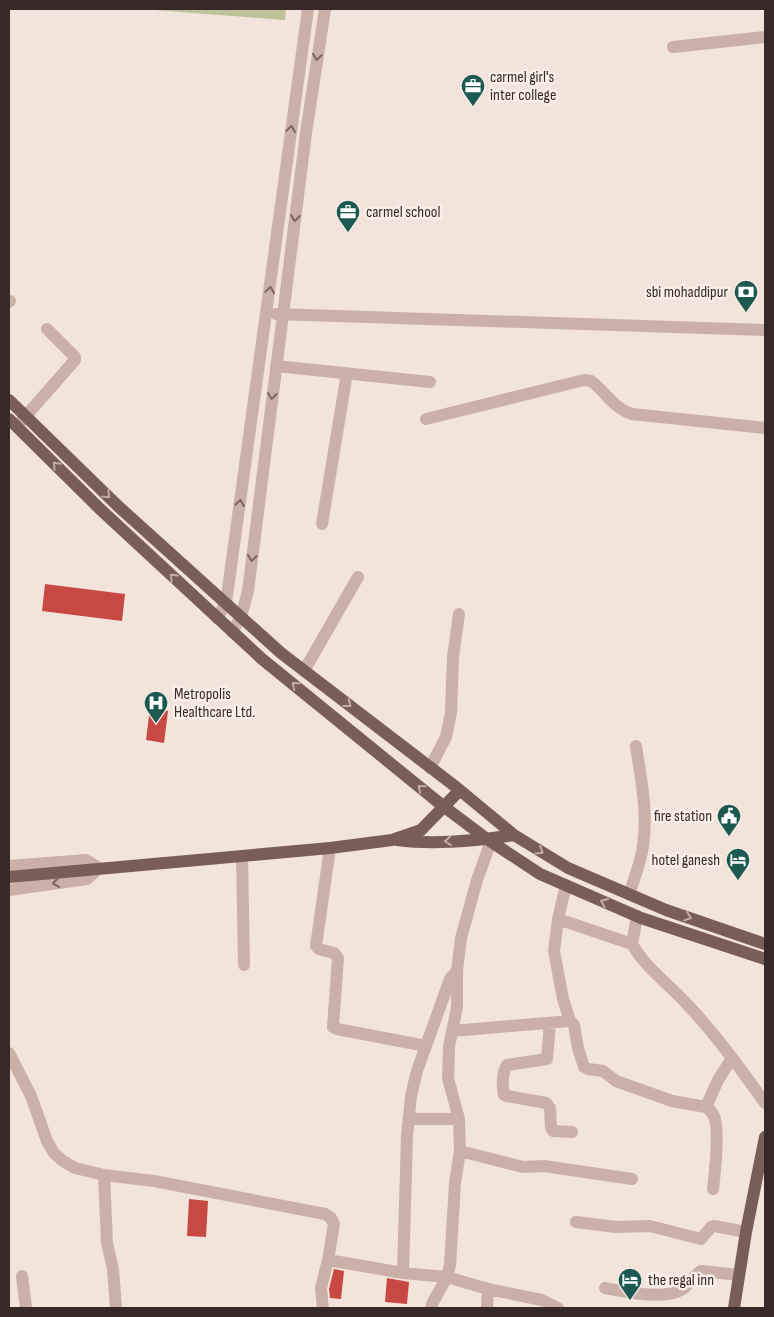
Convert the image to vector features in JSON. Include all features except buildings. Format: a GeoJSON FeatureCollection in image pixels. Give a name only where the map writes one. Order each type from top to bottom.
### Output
{"type":"FeatureCollection","features":[{"type":"Feature","properties":{"kind":"main road"},"geometry":{"type":"LineString","coordinates":[[9,400],[119,507],[281,653],[514,835],[568,868],[666,910],[765,944]]}},
{"type":"Feature","properties":{"kind":"main road"},"geometry":{"type":"LineString","coordinates":[[13,423],[100,509],[262,659],[443,806],[489,840],[540,874],[637,916],[765,959]]}},
{"type":"Feature","properties":{"kind":"main road"},"geometry":{"type":"LineString","coordinates":[[9,878],[99,868],[330,848],[392,840],[421,830],[459,791]]}},
{"type":"Feature","properties":{"kind":"main road"},"geometry":{"type":"LineString","coordinates":[[392,840],[421,843],[489,840],[514,835]]}},
{"type":"Feature","properties":{"kind":"main road"},"geometry":{"type":"LineString","coordinates":[[734,1308],[746,1232],[765,1137]]}},
{"type":"Feature","properties":{"kind":"street"},"geometry":{"type":"LineString","coordinates":[[217,618],[226,603],[308,9]]}},
{"type":"Feature","properties":{"kind":"street"},"geometry":{"type":"LineString","coordinates":[[232,632],[241,617],[248,590],[306,133],[324,9]]}},
{"type":"Feature","properties":{"kind":"street"},"geometry":{"type":"LineString","coordinates":[[673,47],[765,37]]}},
{"type":"Feature","properties":{"kind":"street"},"geometry":{"type":"LineString","coordinates":[[266,314],[765,330]]}},
{"type":"Feature","properties":{"kind":"street"},"geometry":{"type":"LineString","coordinates":[[13,423],[26,417],[75,360],[47,329]]}},
{"type":"Feature","properties":{"kind":"street"},"geometry":{"type":"LineString","coordinates":[[276,366],[430,382]]}},
{"type":"Feature","properties":{"kind":"street"},"geometry":{"type":"LineString","coordinates":[[322,524],[347,374]]}},
{"type":"Feature","properties":{"kind":"street"},"geometry":{"type":"LineString","coordinates":[[426,419],[584,380],[591,381],[597,385],[615,405],[623,411],[632,414],[765,428]]}},
{"type":"Feature","properties":{"kind":"street"},"geometry":{"type":"LineString","coordinates":[[304,671],[358,577]]}},
{"type":"Feature","properties":{"kind":"street"},"geometry":{"type":"LineString","coordinates":[[430,768],[446,737],[451,713],[453,657],[459,614]]}},
{"type":"Feature","properties":{"kind":"street"},"geometry":{"type":"LineString","coordinates":[[629,894],[642,848],[644,833],[645,807],[636,746]]}},
{"type":"Feature","properties":{"kind":"street"},"geometry":{"type":"LineString","coordinates":[[431,1308],[447,1278],[450,1265],[455,1183],[460,1151],[459,1119],[448,1078],[449,1047],[457,1007],[457,971],[461,938],[489,840]]}},
{"type":"Feature","properties":{"kind":"street"},"geometry":{"type":"LineString","coordinates":[[330,848],[316,946],[319,949],[334,953],[338,958],[333,1027],[426,1046]]}},
{"type":"Feature","properties":{"kind":"street"},"geometry":{"type":"LineString","coordinates":[[242,856],[244,965]]}},
{"type":"Feature","properties":{"kind":"street"},"geometry":{"type":"LineString","coordinates":[[9,866],[86,860],[99,868],[87,879],[9,890]]}},
{"type":"Feature","properties":{"kind":"street"},"geometry":{"type":"LineString","coordinates":[[566,885],[558,919],[554,950],[563,999],[570,1021],[574,1025],[584,1067],[603,1071],[616,1081],[672,1100],[706,1107],[711,1111],[716,1122],[716,1156],[713,1189]]}},
{"type":"Feature","properties":{"kind":"street"},"geometry":{"type":"LineString","coordinates":[[632,944],[637,916]]}},
{"type":"Feature","properties":{"kind":"street"},"geometry":{"type":"LineString","coordinates":[[558,919],[632,944],[644,963],[684,1001],[732,1058],[765,1103]]}},
{"type":"Feature","properties":{"kind":"street"},"geometry":{"type":"LineString","coordinates":[[404,1273],[407,1136],[411,1096],[417,1071],[450,979],[457,971]]}},
{"type":"Feature","properties":{"kind":"street"},"geometry":{"type":"LineString","coordinates":[[452,1031],[570,1021]]}},
{"type":"Feature","properties":{"kind":"street"},"geometry":{"type":"LineString","coordinates":[[550,1022],[547,1059],[507,1065],[504,1072],[503,1091],[506,1096],[546,1103],[550,1108],[551,1128],[553,1131],[572,1132]]}},
{"type":"Feature","properties":{"kind":"street"},"geometry":{"type":"LineString","coordinates":[[9,1053],[30,1096],[47,1141],[54,1153],[75,1168],[104,1175],[154,1182],[325,1214],[332,1218],[334,1224],[328,1260],[320,1288],[323,1308]]}},
{"type":"Feature","properties":{"kind":"street"},"geometry":{"type":"LineString","coordinates":[[706,1107],[718,1080],[732,1058]]}},
{"type":"Feature","properties":{"kind":"street"},"geometry":{"type":"LineString","coordinates":[[409,1118],[459,1119]]}},
{"type":"Feature","properties":{"kind":"street"},"geometry":{"type":"LineString","coordinates":[[460,1151],[523,1167],[544,1166],[632,1179]]}},
{"type":"Feature","properties":{"kind":"street"},"geometry":{"type":"LineString","coordinates":[[104,1175],[107,1243],[113,1269],[116,1308]]}},
{"type":"Feature","properties":{"kind":"street"},"geometry":{"type":"LineString","coordinates":[[576,1222],[616,1227],[644,1226],[701,1238],[714,1226],[746,1232]]}},
{"type":"Feature","properties":{"kind":"street"},"geometry":{"type":"LineString","coordinates":[[328,1260],[447,1278],[542,1300],[558,1308]]}},
{"type":"Feature","properties":{"kind":"street"},"geometry":{"type":"LineString","coordinates":[[605,1288],[644,1294],[672,1293],[684,1288],[701,1271],[740,1275]]}},
{"type":"Feature","properties":{"kind":"street"},"geometry":{"type":"LineString","coordinates":[[22,1276],[26,1308]]}},
{"type":"Feature","properties":{"kind":"street"},"geometry":{"type":"LineString","coordinates":[[487,1308],[488,1289]]}},
{"type":"Feature","properties":{"kind":"green space"},"geometry":{"type":"Polygon","coordinates":[[[140,9],[286,9],[285,20],[140,9]]]}},
{"type":"Feature","properties":{"kind":"place","name":"carmel girl's inter college"},"geometry":{"type":"Point","coordinates":[473,107]}},
{"type":"Feature","properties":{"kind":"place","name":"carmel school"},"geometry":{"type":"Point","coordinates":[348,233]}},
{"type":"Feature","properties":{"kind":"place","name":"sbi mohaddipur"},"geometry":{"type":"Point","coordinates":[746,313]}},
{"type":"Feature","properties":{"kind":"place","name":"Metropolis Healthcare Ltd."},"geometry":{"type":"Point","coordinates":[156,724]}},
{"type":"Feature","properties":{"kind":"place","name":"fire station"},"geometry":{"type":"Point","coordinates":[729,837]}},
{"type":"Feature","properties":{"kind":"place","name":"hotel ganesh"},"geometry":{"type":"Point","coordinates":[738,881]}},
{"type":"Feature","properties":{"kind":"place","name":"the regal inn"},"geometry":{"type":"Point","coordinates":[630,1301]}}]}
